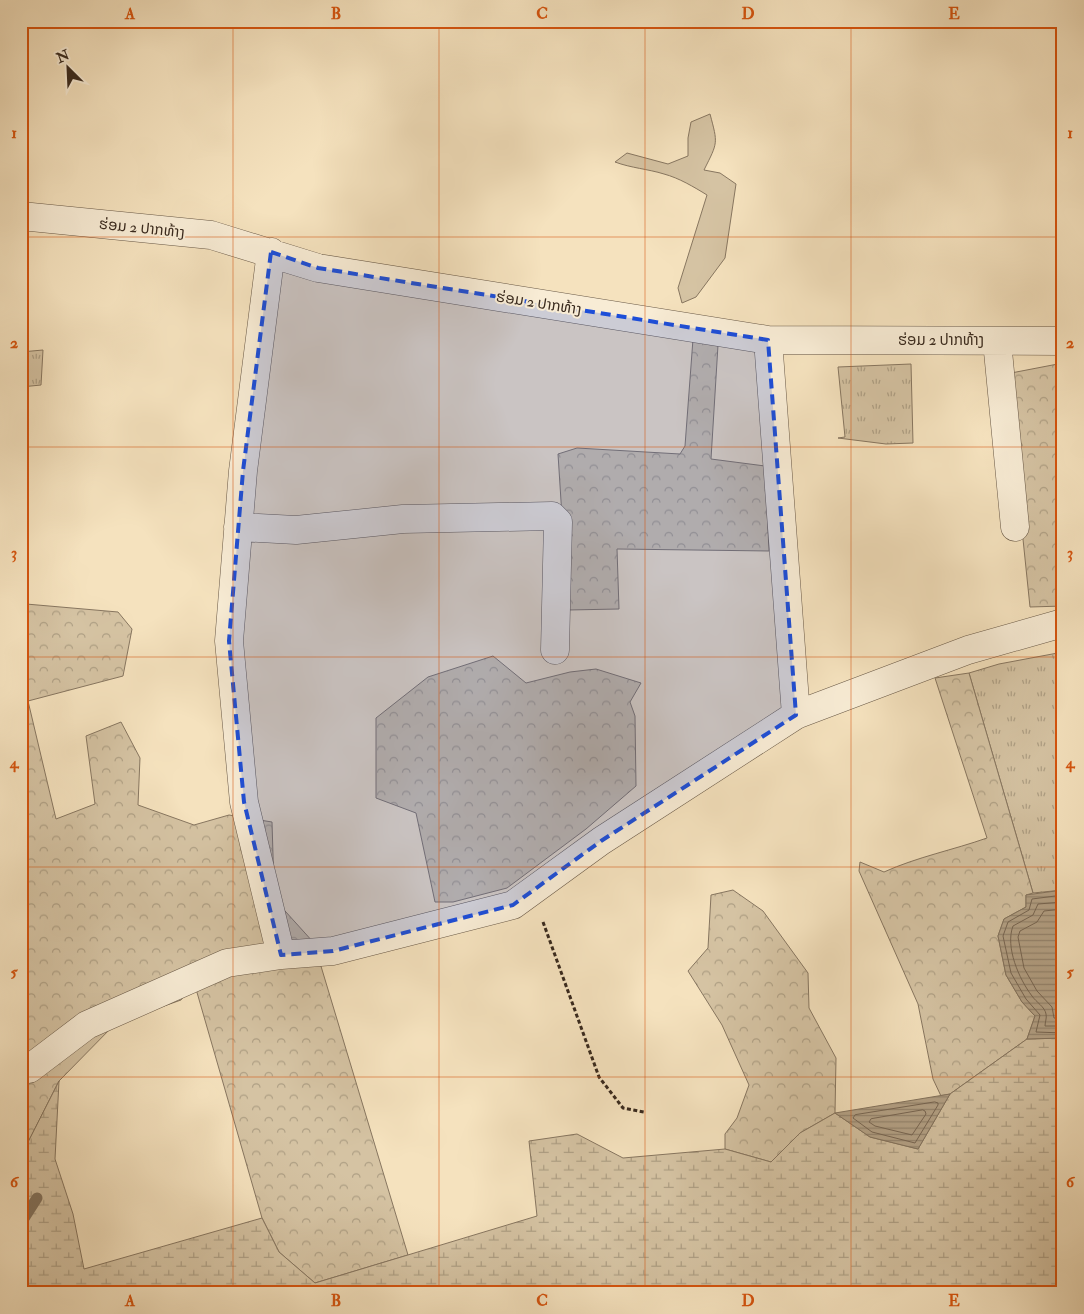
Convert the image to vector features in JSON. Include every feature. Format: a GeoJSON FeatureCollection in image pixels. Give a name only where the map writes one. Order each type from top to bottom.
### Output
{"type":"FeatureCollection","features":[{"type":"Feature","properties":{"kind":"street","name":"ຮ່ອມ 2 ປາກທ້າງ"},"geometry":{"type":"LineString","coordinates":[[21,216],[211,235],[318,268],[768,340],[1063,341]]}},
{"type":"Feature","properties":{"kind":"street"},"geometry":{"type":"LineString","coordinates":[[271,252],[243,471],[229,641],[244,802],[282,955]]}},
{"type":"Feature","properties":{"kind":"street"},"geometry":{"type":"LineString","coordinates":[[768,340],[796,715]]}},
{"type":"Feature","properties":{"kind":"street"},"geometry":{"type":"LineString","coordinates":[[997,340],[1015,527]]}},
{"type":"Feature","properties":{"kind":"street"},"geometry":{"type":"LineString","coordinates":[[238,527],[296,530],[403,519],[552,516],[558,522],[555,650]]}},
{"type":"Feature","properties":{"kind":"street"},"geometry":{"type":"LineString","coordinates":[[21,1069],[29,1069],[86,1025],[227,962],[333,951],[513,905],[601,840],[796,715],[968,650],[1063,623]]}},
{"type":"Feature","properties":{"kind":"path"},"geometry":{"type":"LineString","coordinates":[[532,891],[599,1077],[623,1108],[644,1112]]}},
{"type":"Feature","properties":{"kind":"highlighted area"},"geometry":{"type":"Polygon","coordinates":[[[271,252],[318,268],[768,340],[796,715],[601,841],[513,905],[333,951],[281,955],[244,802],[229,641],[243,471],[271,252]]]}},
{"type":"Feature","properties":{"kind":"green space"},"geometry":{"type":"Polygon","coordinates":[[[710,114],[715,143],[704,170],[720,173],[736,184],[725,258],[696,297],[682,303],[678,288],[707,195],[670,176],[615,162],[627,153],[668,164],[688,156],[688,138],[691,122],[710,114]]]}},
{"type":"Feature","properties":{"kind":"green space"},"geometry":{"type":"Polygon","coordinates":[[[693,339],[718,345],[711,459],[765,466],[769,551],[617,549],[619,609],[568,610],[558,454],[577,448],[680,454],[685,446],[693,339]]]}},
{"type":"Feature","properties":{"kind":"green space"},"geometry":{"type":"Polygon","coordinates":[[[43,350],[41,385],[21,387],[21,352],[43,350]]]}},
{"type":"Feature","properties":{"kind":"green space"},"geometry":{"type":"Polygon","coordinates":[[[1063,363],[1063,606],[1030,607],[1006,374],[1063,363]]]}},
{"type":"Feature","properties":{"kind":"green space"},"geometry":{"type":"Polygon","coordinates":[[[911,364],[913,443],[886,444],[838,438],[845,437],[838,367],[911,364]]]}},
{"type":"Feature","properties":{"kind":"green space"},"geometry":{"type":"Polygon","coordinates":[[[21,605],[118,612],[132,629],[123,676],[28,701],[56,819],[95,804],[86,736],[121,722],[140,758],[138,805],[194,825],[229,815],[272,822],[276,901],[314,943],[408,1255],[315,1283],[279,1252],[262,1218],[194,982],[181,1000],[116,1023],[59,1081],[21,1156],[21,605]]]}},
{"type":"Feature","properties":{"kind":"green space"},"geometry":{"type":"Polygon","coordinates":[[[1063,652],[1063,890],[1033,893],[969,673],[999,664],[1063,652]]]}},
{"type":"Feature","properties":{"kind":"green space"},"geometry":{"type":"Polygon","coordinates":[[[493,656],[526,683],[570,672],[596,669],[641,683],[630,702],[635,716],[636,786],[586,829],[507,888],[453,902],[435,902],[416,813],[376,798],[376,718],[428,677],[493,656]]]}},
{"type":"Feature","properties":{"kind":"green space"},"geometry":{"type":"Polygon","coordinates":[[[969,673],[1033,893],[1026,895],[1026,907],[1004,919],[998,936],[1006,975],[1022,1002],[1035,1016],[1027,1039],[950,1094],[941,1096],[933,1079],[918,1004],[859,871],[860,862],[884,872],[909,862],[987,838],[935,678],[969,673]]]}},
{"type":"Feature","properties":{"kind":"green space"},"geometry":{"type":"Polygon","coordinates":[[[733,890],[763,911],[808,973],[809,1008],[836,1058],[835,1113],[800,1133],[771,1162],[725,1149],[725,1134],[737,1118],[749,1085],[722,1025],[688,971],[708,948],[711,895],[733,890]]]}},
{"type":"Feature","properties":{"kind":"green space"},"geometry":{"type":"Polygon","coordinates":[[[1063,1038],[1063,1293],[21,1293],[21,1156],[59,1081],[55,1159],[73,1214],[84,1269],[262,1218],[279,1252],[315,1283],[537,1216],[529,1141],[577,1134],[623,1158],[725,1149],[771,1162],[800,1133],[835,1113],[870,1137],[918,1149],[950,1094],[1027,1039],[1063,1038]]]}},
{"type":"Feature","properties":{"kind":"water"},"geometry":{"type":"Polygon","coordinates":[[[1063,890],[1063,1038],[1027,1039],[1035,1016],[1022,1002],[1006,975],[998,936],[1004,919],[1026,907],[1026,895],[1063,890]]]}},
{"type":"Feature","properties":{"kind":"water"},"geometry":{"type":"Polygon","coordinates":[[[950,1094],[918,1149],[870,1137],[835,1113],[950,1094]]]}},
{"type":"Feature","properties":{"kind":"waterway"},"geometry":{"type":"LineString","coordinates":[[21,1223],[37,1198]]}}]}
